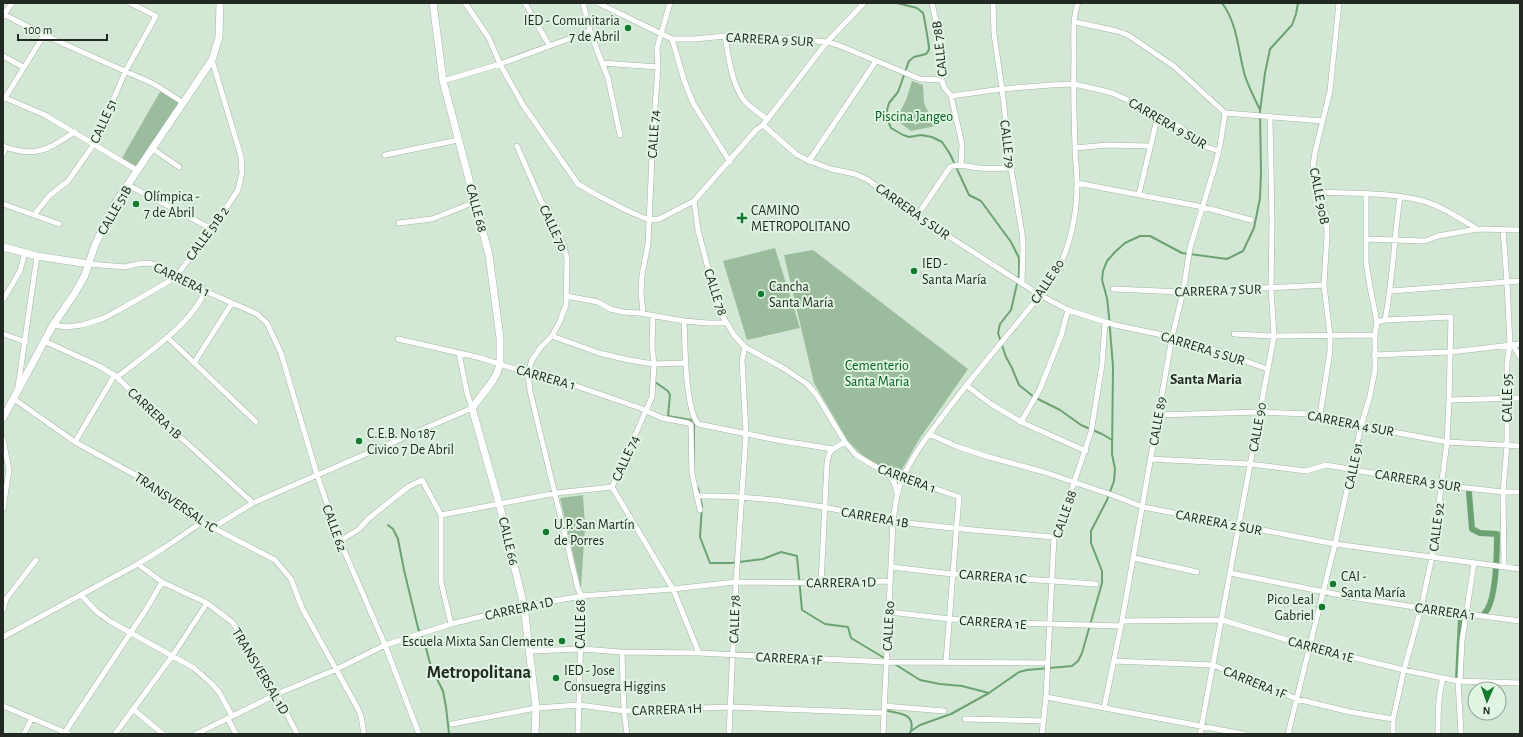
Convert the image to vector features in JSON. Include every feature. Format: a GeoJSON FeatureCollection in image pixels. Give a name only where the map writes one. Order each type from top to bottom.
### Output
{"type":"FeatureCollection","features":[{"type":"Feature","properties":{"kind":"street"},"geometry":{"type":"LineString","coordinates":[[12,3],[3,15],[44,35],[126,70],[166,90],[182,102]]}},
{"type":"Feature","properties":{"kind":"street","name":"CALLE 51"},"geometry":{"type":"LineString","coordinates":[[34,215],[50,196],[68,181],[94,144],[126,70],[156,16],[130,3]]}},
{"type":"Feature","properties":{"kind":"street","name":"CALLE 51B"},"geometry":{"type":"LineString","coordinates":[[3,418],[53,325],[75,293],[85,275],[95,245],[114,205],[153,149],[182,102],[212,60],[219,37],[220,3]]}},
{"type":"Feature","properties":{"kind":"street","name":"CALLE 68"},"geometry":{"type":"LineString","coordinates":[[433,3],[443,81],[489,255],[500,338],[500,364],[492,382],[472,408]]}},
{"type":"Feature","properties":{"kind":"street"},"geometry":{"type":"LineString","coordinates":[[465,3],[489,38],[500,64],[523,105],[578,184],[594,194],[649,220],[659,219],[694,201],[730,162],[756,130],[763,125],[827,42],[864,3]]}},
{"type":"Feature","properties":{"kind":"street"},"geometry":{"type":"LineString","coordinates":[[525,3],[549,45]]}},
{"type":"Feature","properties":{"kind":"street"},"geometry":{"type":"LineString","coordinates":[[583,3],[590,31],[608,78],[620,135]]}},
{"type":"Feature","properties":{"kind":"street","name":"CARRERA 9 SUR"},"geometry":{"type":"LineString","coordinates":[[598,3],[672,39],[758,36],[827,42],[925,80],[942,80]]}},
{"type":"Feature","properties":{"kind":"street","name":"CALLE 74"},"geometry":{"type":"LineString","coordinates":[[643,313],[641,293],[648,244],[658,66],[657,48],[670,3]]}},
{"type":"Feature","properties":{"kind":"street","name":"CALLE 78B"},"geometry":{"type":"LineString","coordinates":[[932,3],[939,35],[942,80],[944,87],[951,96],[962,144],[957,165]]}},
{"type":"Feature","properties":{"kind":"street","name":"CALLE 79"},"geometry":{"type":"LineString","coordinates":[[993,3],[994,34],[1002,89],[1010,168],[1022,233],[1022,284]]}},
{"type":"Feature","properties":{"kind":"street","name":"CALLE 80"},"geometry":{"type":"LineString","coordinates":[[883,734],[893,521],[897,494],[903,477],[929,434],[966,385],[1054,277],[1067,249],[1074,215],[1077,183],[1074,84],[1075,22],[1078,3]]}},
{"type":"Feature","properties":{"kind":"street","name":"CALLE 90B"},"geometry":{"type":"LineString","coordinates":[[1320,415],[1330,351],[1330,336],[1324,285],[1327,234],[1326,215],[1313,165],[1330,91],[1339,3]]}},
{"type":"Feature","properties":{"kind":"street"},"geometry":{"type":"LineString","coordinates":[[1075,22],[1117,31],[1128,35],[1175,67],[1225,113],[1323,121]]}},
{"type":"Feature","properties":{"kind":"street"},"geometry":{"type":"LineString","coordinates":[[443,81],[500,64],[590,31]]}},
{"type":"Feature","properties":{"kind":"street"},"geometry":{"type":"LineString","coordinates":[[44,35],[4,97],[45,115],[138,170]]}},
{"type":"Feature","properties":{"kind":"street"},"geometry":{"type":"LineString","coordinates":[[725,36],[731,67],[743,99],[767,120]]}},
{"type":"Feature","properties":{"kind":"street"},"geometry":{"type":"LineString","coordinates":[[672,39],[684,80],[693,103],[730,162]]}},
{"type":"Feature","properties":{"kind":"street"},"geometry":{"type":"LineString","coordinates":[[3,56],[23,67]]}},
{"type":"Feature","properties":{"kind":"street","name":"CALLE 51B 2"},"geometry":{"type":"LineString","coordinates":[[53,325],[66,327],[82,325],[102,319],[168,282],[176,275],[212,229],[238,190],[242,173],[241,156],[212,60]]}},
{"type":"Feature","properties":{"kind":"street"},"geometry":{"type":"LineString","coordinates":[[809,161],[876,61]]}},
{"type":"Feature","properties":{"kind":"street"},"geometry":{"type":"LineString","coordinates":[[602,63],[658,66]]}},
{"type":"Feature","properties":{"kind":"street","name":"CARRERA 9 SUR"},"geometry":{"type":"LineString","coordinates":[[951,96],[1002,89],[1074,84],[1112,93],[1182,128],[1201,145],[1219,151]]}},
{"type":"Feature","properties":{"kind":"street","name":"CALLE 89"},"geometry":{"type":"LineString","coordinates":[[1104,708],[1122,623],[1143,507],[1157,415],[1172,337],[1183,292],[1190,248],[1219,151],[1225,113]]}},
{"type":"Feature","properties":{"kind":"street"},"geometry":{"type":"LineString","coordinates":[[1139,194],[1158,115]]}},
{"type":"Feature","properties":{"kind":"street","name":"CALLE 90"},"geometry":{"type":"LineString","coordinates":[[1200,734],[1274,336],[1271,288],[1272,223],[1268,116]]}},
{"type":"Feature","properties":{"kind":"street","name":"CARRERA 5 SUR"},"geometry":{"type":"LineString","coordinates":[[763,125],[796,154],[809,161],[831,169],[855,174],[868,180],[917,216],[1012,278],[1068,310],[1106,323],[1172,337],[1215,350],[1267,369]]}},
{"type":"Feature","properties":{"kind":"street"},"geometry":{"type":"LineString","coordinates":[[3,154],[5,146],[15,150],[31,153],[42,152],[75,132]]}},
{"type":"Feature","properties":{"kind":"street"},"geometry":{"type":"LineString","coordinates":[[385,154],[458,140]]}},
{"type":"Feature","properties":{"kind":"street"},"geometry":{"type":"LineString","coordinates":[[1075,148],[1107,144],[1150,146]]}},
{"type":"Feature","properties":{"kind":"street","name":"CALLE 70"},"geometry":{"type":"LineString","coordinates":[[517,146],[541,201],[557,229],[564,246],[568,267],[566,304],[552,336]]}},
{"type":"Feature","properties":{"kind":"street"},"geometry":{"type":"LineString","coordinates":[[153,149],[179,167]]}},
{"type":"Feature","properties":{"kind":"street"},"geometry":{"type":"LineString","coordinates":[[917,216],[950,167],[957,165],[980,168],[1010,168]]}},
{"type":"Feature","properties":{"kind":"street"},"geometry":{"type":"LineString","coordinates":[[1077,183],[1203,207],[1251,220]]}},
{"type":"Feature","properties":{"kind":"street"},"geometry":{"type":"LineString","coordinates":[[128,185],[212,229]]}},
{"type":"Feature","properties":{"kind":"street"},"geometry":{"type":"LineString","coordinates":[[1319,192],[1366,194],[1424,201],[1462,219],[1477,229]]}},
{"type":"Feature","properties":{"kind":"street","name":"CALLE 91"},"geometry":{"type":"LineString","coordinates":[[1288,734],[1311,647],[1375,370],[1374,356],[1377,322],[1366,262],[1366,194]]}},
{"type":"Feature","properties":{"kind":"street"},"geometry":{"type":"LineString","coordinates":[[1377,322],[1385,320],[1391,291],[1394,239],[1400,197]]}},
{"type":"Feature","properties":{"kind":"street","name":"CALLE 78"},"geometry":{"type":"LineString","coordinates":[[694,201],[698,230],[719,310],[726,323],[745,347],[742,360],[746,433],[728,734]]}},
{"type":"Feature","properties":{"kind":"street"},"geometry":{"type":"LineString","coordinates":[[399,223],[432,219],[475,202]]}},
{"type":"Feature","properties":{"kind":"street"},"geometry":{"type":"LineString","coordinates":[[3,204],[59,224]]}},
{"type":"Feature","properties":{"kind":"street"},"geometry":{"type":"LineString","coordinates":[[1366,239],[1429,240],[1438,236],[1477,229],[1520,230]]}},
{"type":"Feature","properties":{"kind":"street","name":"CALLE 95"},"geometry":{"type":"LineString","coordinates":[[1503,230],[1511,345],[1507,363],[1507,445],[1503,492],[1504,567]]}},
{"type":"Feature","properties":{"kind":"street","name":"CARRERA 1"},"geometry":{"type":"LineString","coordinates":[[3,247],[37,256],[89,264],[125,267],[150,263],[263,318]]}},
{"type":"Feature","properties":{"kind":"street"},"geometry":{"type":"LineString","coordinates":[[3,300],[20,271],[25,252]]}},
{"type":"Feature","properties":{"kind":"street"},"geometry":{"type":"LineString","coordinates":[[16,396],[26,342],[37,256]]}},
{"type":"Feature","properties":{"kind":"street"},"geometry":{"type":"LineString","coordinates":[[1391,291],[1520,281]]}},
{"type":"Feature","properties":{"kind":"street","name":"CARRERA 7 SUR"},"geometry":{"type":"LineString","coordinates":[[1113,289],[1183,292],[1324,285]]}},
{"type":"Feature","properties":{"kind":"street"},"geometry":{"type":"LineString","coordinates":[[75,442],[116,376],[167,337],[191,314],[201,300],[205,291]]}},
{"type":"Feature","properties":{"kind":"street"},"geometry":{"type":"LineString","coordinates":[[566,296],[598,302],[616,311],[643,313],[708,323],[726,323]]}},
{"type":"Feature","properties":{"kind":"street"},"geometry":{"type":"LineString","coordinates":[[194,363],[232,303]]}},
{"type":"Feature","properties":{"kind":"street"},"geometry":{"type":"LineString","coordinates":[[1021,422],[1036,397],[1061,336],[1068,310]]}},
{"type":"Feature","properties":{"kind":"street","name":"CALLE 74"},"geometry":{"type":"LineString","coordinates":[[653,315],[652,345],[654,364],[652,397],[612,487],[673,589],[699,653]]}},
{"type":"Feature","properties":{"kind":"street","name":"CALLE 92"},"geometry":{"type":"LineString","coordinates":[[1385,320],[1451,317],[1447,442],[1432,557],[1421,608],[1404,670],[1393,719],[1392,734]]}},
{"type":"Feature","properties":{"kind":"street","name":"CALLE 62"},"geometry":{"type":"LineString","coordinates":[[263,318],[267,323],[281,353],[317,476],[340,541],[385,645],[419,734]]}},
{"type":"Feature","properties":{"kind":"street"},"geometry":{"type":"LineString","coordinates":[[684,320],[685,363],[693,417],[698,424],[782,441],[833,449]]}},
{"type":"Feature","properties":{"kind":"street","name":"CALLE 88"},"geometry":{"type":"LineString","coordinates":[[1042,734],[1048,666],[1054,537],[1075,482],[1092,430],[1102,365],[1106,323]]}},
{"type":"Feature","properties":{"kind":"street"},"geometry":{"type":"LineString","coordinates":[[3,334],[26,342]]}},
{"type":"Feature","properties":{"kind":"street"},"geometry":{"type":"LineString","coordinates":[[1234,334],[1274,336],[1375,335]]}},
{"type":"Feature","properties":{"kind":"street"},"geometry":{"type":"LineString","coordinates":[[552,336],[599,352],[654,364],[685,363]]}},
{"type":"Feature","properties":{"kind":"street","name":"CALLE 68"},"geometry":{"type":"LineString","coordinates":[[552,336],[541,347],[532,360],[528,373],[530,391],[556,492],[578,589],[582,596],[578,734]]}},
{"type":"Feature","properties":{"kind":"street"},"geometry":{"type":"LineString","coordinates":[[167,337],[256,422]]}},
{"type":"Feature","properties":{"kind":"street","name":"CARRERA 1"},"geometry":{"type":"LineString","coordinates":[[398,339],[459,353],[580,386],[662,418],[686,422],[691,425],[692,474],[699,496]]}},
{"type":"Feature","properties":{"kind":"street","name":"CARRERA 1B"},"geometry":{"type":"LineString","coordinates":[[44,342],[99,366],[116,376],[146,406],[253,503]]}},
{"type":"Feature","properties":{"kind":"street"},"geometry":{"type":"LineString","coordinates":[[1374,356],[1450,352],[1520,344]]}},
{"type":"Feature","properties":{"kind":"street"},"geometry":{"type":"LineString","coordinates":[[1511,345],[1520,357]]}},
{"type":"Feature","properties":{"kind":"street","name":"CARRERA 1"},"geometry":{"type":"LineString","coordinates":[[745,347],[785,368],[807,384],[818,397],[844,442],[856,455],[888,474],[903,477],[959,497],[956,530]]}},
{"type":"Feature","properties":{"kind":"street","name":"CALLE 66"},"geometry":{"type":"LineString","coordinates":[[459,353],[461,368],[500,503],[524,606],[536,708],[535,734]]}},
{"type":"Feature","properties":{"kind":"street"},"geometry":{"type":"LineString","coordinates":[[966,385],[991,404],[1021,422],[1086,451]]}},
{"type":"Feature","properties":{"kind":"street","name":"TRANSVERSAL 1C"},"geometry":{"type":"LineString","coordinates":[[16,396],[75,442],[139,477],[212,528],[270,556],[275,560],[291,579],[302,608],[360,712],[364,734]]}},
{"type":"Feature","properties":{"kind":"street"},"geometry":{"type":"LineString","coordinates":[[1449,400],[1520,398]]}},
{"type":"Feature","properties":{"kind":"street"},"geometry":{"type":"LineString","coordinates":[[212,528],[253,503],[472,408]]}},
{"type":"Feature","properties":{"kind":"street","name":"CARRERA 4 SUR"},"geometry":{"type":"LineString","coordinates":[[1157,415],[1259,412],[1320,415],[1361,426],[1447,442],[1520,446]]}},
{"type":"Feature","properties":{"kind":"street","name":"CARRERA 2 SUR"},"geometry":{"type":"LineString","coordinates":[[929,434],[973,452],[1075,482],[1143,507],[1335,544],[1520,569]]}},
{"type":"Feature","properties":{"kind":"street"},"geometry":{"type":"LineString","coordinates":[[3,439],[9,470],[3,509]]}},
{"type":"Feature","properties":{"kind":"street"},"geometry":{"type":"LineString","coordinates":[[821,583],[827,464],[833,449],[844,442]]}},
{"type":"Feature","properties":{"kind":"street","name":"CARRERA 3 SUR"},"geometry":{"type":"LineString","coordinates":[[1150,459],[1250,464],[1306,471],[1326,465],[1441,485],[1503,492],[1520,492]]}},
{"type":"Feature","properties":{"kind":"street"},"geometry":{"type":"LineString","coordinates":[[888,474],[894,482],[897,494]]}},
{"type":"Feature","properties":{"kind":"street"},"geometry":{"type":"LineString","coordinates":[[340,541],[359,529],[368,519],[408,487],[422,480],[441,516],[441,582],[451,624]]}},
{"type":"Feature","properties":{"kind":"street"},"geometry":{"type":"LineString","coordinates":[[441,516],[556,492],[612,487]]}},
{"type":"Feature","properties":{"kind":"street"},"geometry":{"type":"LineString","coordinates":[[699,496],[700,510]]}},
{"type":"Feature","properties":{"kind":"street","name":"CARRERA 1B"},"geometry":{"type":"LineString","coordinates":[[699,496],[741,497],[824,507],[893,521],[956,530],[1054,537]]}},
{"type":"Feature","properties":{"kind":"street"},"geometry":{"type":"LineString","coordinates":[[3,637],[138,564],[202,522]]}},
{"type":"Feature","properties":{"kind":"street"},"geometry":{"type":"LineString","coordinates":[[946,662],[956,530]]}},
{"type":"Feature","properties":{"kind":"street"},"geometry":{"type":"LineString","coordinates":[[1134,558],[1197,572]]}},
{"type":"Feature","properties":{"kind":"street"},"geometry":{"type":"LineString","coordinates":[[3,610],[6,599],[36,560]]}},
{"type":"Feature","properties":{"kind":"street"},"geometry":{"type":"LineString","coordinates":[[1461,734],[1459,681],[1462,641],[1474,563]]}},
{"type":"Feature","properties":{"kind":"street","name":"TRANSVERSAL 1D"},"geometry":{"type":"LineString","coordinates":[[138,564],[162,582],[207,603],[232,622],[277,694],[297,734]]}},
{"type":"Feature","properties":{"kind":"street","name":"CARRERA 1C"},"geometry":{"type":"LineString","coordinates":[[891,567],[953,574],[1096,584]]}},
{"type":"Feature","properties":{"kind":"street","name":"CARRERA 1"},"geometry":{"type":"LineString","coordinates":[[1230,573],[1324,592],[1421,608],[1520,621]]}},
{"type":"Feature","properties":{"kind":"street","name":"CARRERA 1D"},"geometry":{"type":"LineString","coordinates":[[196,734],[277,694],[337,669],[385,645],[451,624],[524,606],[582,596],[673,589],[736,582],[821,583],[890,581]]}},
{"type":"Feature","properties":{"kind":"street"},"geometry":{"type":"LineString","coordinates":[[3,706],[67,733],[131,632],[148,608],[162,582]]}},
{"type":"Feature","properties":{"kind":"street"},"geometry":{"type":"LineString","coordinates":[[81,595],[96,611],[111,622],[173,655],[194,668],[211,682],[219,692],[236,734]]}},
{"type":"Feature","properties":{"kind":"street"},"geometry":{"type":"LineString","coordinates":[[115,734],[173,655],[207,603]]}},
{"type":"Feature","properties":{"kind":"street","name":"CARRERA 1E"},"geometry":{"type":"LineString","coordinates":[[889,612],[950,619],[1050,625],[1099,625],[1222,620],[1311,647],[1404,670],[1459,681],[1520,683]]}},
{"type":"Feature","properties":{"kind":"street","name":"CARRERA 1F"},"geometry":{"type":"LineString","coordinates":[[530,651],[581,648],[622,652],[699,653],[886,662],[946,662],[1048,666]]}},
{"type":"Feature","properties":{"kind":"street"},"geometry":{"type":"LineString","coordinates":[[622,652],[624,711],[627,734]]}},
{"type":"Feature","properties":{"kind":"street","name":"CARRERA 1F"},"geometry":{"type":"LineString","coordinates":[[1114,661],[1213,665],[1297,699],[1350,712],[1393,719]]}},
{"type":"Feature","properties":{"kind":"street"},"geometry":{"type":"LineString","coordinates":[[1438,734],[1438,712],[1443,678]]}},
{"type":"Feature","properties":{"kind":"street"},"geometry":{"type":"LineString","coordinates":[[1046,697],[1243,734]]}},
{"type":"Feature","properties":{"kind":"street","name":"CARRERA 1H"},"geometry":{"type":"LineString","coordinates":[[452,724],[536,708],[579,706],[624,711],[729,707],[883,713]]}},
{"type":"Feature","properties":{"kind":"street"},"geometry":{"type":"LineString","coordinates":[[884,706],[944,711]]}},
{"type":"Feature","properties":{"kind":"street"},"geometry":{"type":"LineString","coordinates":[[134,710],[163,734]]}},
{"type":"Feature","properties":{"kind":"street"},"geometry":{"type":"LineString","coordinates":[[24,734],[32,718]]}},
{"type":"Feature","properties":{"kind":"street"},"geometry":{"type":"LineString","coordinates":[[965,719],[1043,721]]}},
{"type":"Feature","properties":{"kind":"green space","name":"Piscina Jangeo"},"geometry":{"type":"Polygon","coordinates":[[[912,81],[923,85],[924,103],[935,126],[911,131],[896,120],[906,100],[912,81]]]}},
{"type":"Feature","properties":{"kind":"green space"},"geometry":{"type":"Polygon","coordinates":[[[161,90],[179,102],[137,168],[122,158],[161,90]]]}},
{"type":"Feature","properties":{"kind":"green space","name":"Cancha Santa María"},"geometry":{"type":"Polygon","coordinates":[[[775,248],[800,328],[747,340],[723,261],[775,248]]]}},
{"type":"Feature","properties":{"kind":"green space","name":"Cementerio Santa Maria"},"geometry":{"type":"Polygon","coordinates":[[[813,250],[968,369],[920,438],[901,471],[881,467],[864,457],[848,441],[814,383],[784,255],[813,250]]]}},
{"type":"Feature","properties":{"kind":"green space"},"geometry":{"type":"Polygon","coordinates":[[[583,495],[585,527],[581,588],[560,498],[583,495]]]}},
{"type":"Feature","properties":{"kind":"waterway"},"geometry":{"type":"LineString","coordinates":[[897,3],[917,8],[923,13],[929,51],[926,54],[914,57],[909,61],[898,92],[889,103],[887,110],[888,121],[891,128],[909,137],[921,135],[932,137],[942,142],[950,154],[969,195],[981,201],[1011,242],[1019,258],[1019,275],[1011,310],[1000,324],[998,333],[1006,357],[1019,385],[1034,397],[1060,410],[1081,425],[1112,440]]}},
{"type":"Feature","properties":{"kind":"waterway"},"geometry":{"type":"LineString","coordinates":[[1222,3],[1231,20],[1237,38],[1245,76],[1260,110]]}},
{"type":"Feature","properties":{"kind":"waterway"},"geometry":{"type":"LineString","coordinates":[[909,734],[920,725],[951,714],[989,693],[1019,672],[1072,666],[1078,661],[1082,653],[1102,583],[1102,571],[1091,543],[1091,531],[1107,500],[1114,481],[1115,469],[1112,454],[1113,367],[1107,298],[1102,280],[1103,271],[1107,261],[1115,252],[1125,243],[1140,236],[1150,236],[1182,253],[1227,259],[1243,251],[1254,228],[1260,198],[1260,111],[1270,49],[1292,25],[1298,3]]}},
{"type":"Feature","properties":{"kind":"waterway"},"geometry":{"type":"LineString","coordinates":[[655,382],[668,391],[670,395],[668,416],[691,420],[694,422],[694,470]]}},
{"type":"Feature","properties":{"kind":"waterway"},"geometry":{"type":"LineString","coordinates":[[698,488],[702,506],[700,537],[710,563],[731,563],[763,559],[781,552],[797,556],[802,610],[825,624],[848,627],[851,638],[886,659]]}},
{"type":"Feature","properties":{"kind":"waterway"},"geometry":{"type":"LineString","coordinates":[[1469,493],[1472,529],[1480,533],[1497,534],[1494,588],[1492,599],[1484,614]]}},
{"type":"Feature","properties":{"kind":"waterway"},"geometry":{"type":"LineString","coordinates":[[388,525],[393,529],[398,539],[418,628],[425,644],[431,667],[443,691],[449,734]]}},
{"type":"Feature","properties":{"kind":"waterway"},"geometry":{"type":"LineString","coordinates":[[1458,679],[1461,618]]}},
{"type":"Feature","properties":{"kind":"waterway"},"geometry":{"type":"LineString","coordinates":[[893,663],[920,680],[962,686],[989,693]]}},
{"type":"Feature","properties":{"kind":"waterway"},"geometry":{"type":"LineString","coordinates":[[888,711],[902,714],[909,718],[912,725],[911,731]]}},
{"type":"Feature","properties":{"kind":"place","name":"IED - Comunitaria 7 de Abril"},"geometry":{"type":"Point","coordinates":[628,28]}},
{"type":"Feature","properties":{"kind":"place","name":"Olímpica - 7 de Abril"},"geometry":{"type":"Point","coordinates":[136,204]}},
{"type":"Feature","properties":{"kind":"place","name":"CAMINO METROPOLITANO"},"geometry":{"type":"Point","coordinates":[742,218]}},
{"type":"Feature","properties":{"kind":"place","name":"IED - Santa María"},"geometry":{"type":"Point","coordinates":[914,271]}},
{"type":"Feature","properties":{"kind":"place","name":"Cancha Santa María"},"geometry":{"type":"Point","coordinates":[761,294]}},
{"type":"Feature","properties":{"kind":"place","name":"C.E.B. No 187 Civico 7 De Abril"},"geometry":{"type":"Point","coordinates":[359,441]}},
{"type":"Feature","properties":{"kind":"place","name":"U.P. San Martín de Porres"},"geometry":{"type":"Point","coordinates":[546,532]}},
{"type":"Feature","properties":{"kind":"place","name":"CAI - Santa María"},"geometry":{"type":"Point","coordinates":[1333,584]}},
{"type":"Feature","properties":{"kind":"place","name":"Pico Leal Gabriel"},"geometry":{"type":"Point","coordinates":[1322,607]}},
{"type":"Feature","properties":{"kind":"place","name":"Escuela Mixta San Clemente"},"geometry":{"type":"Point","coordinates":[562,641]}},
{"type":"Feature","properties":{"kind":"place","name":"IED - Jose Consuegra Higgins"},"geometry":{"type":"Point","coordinates":[556,678]}},
{"type":"Feature","properties":{"kind":"district","name":"Santa Maria"},"geometry":{"type":"Point","coordinates":[1206,379]}},
{"type":"Feature","properties":{"kind":"district","name":"Metropolitana"},"geometry":{"type":"Point","coordinates":[479,672]}}]}
